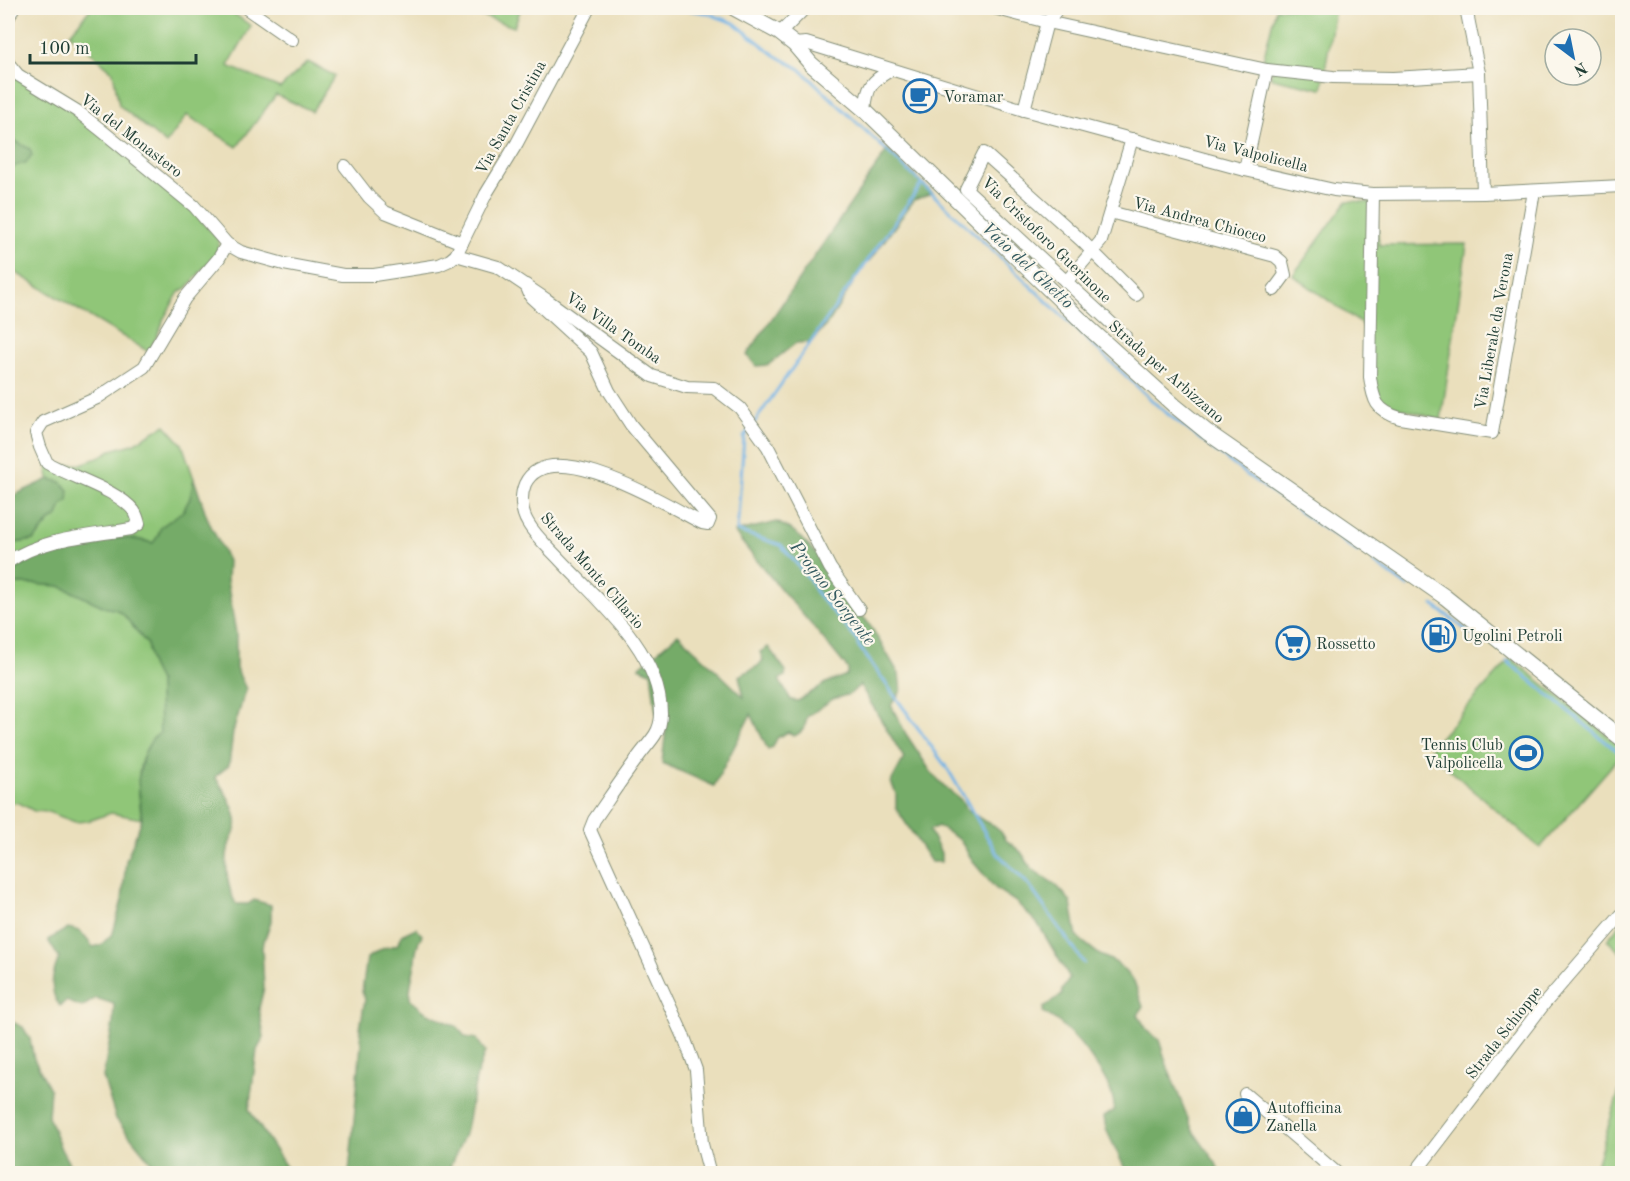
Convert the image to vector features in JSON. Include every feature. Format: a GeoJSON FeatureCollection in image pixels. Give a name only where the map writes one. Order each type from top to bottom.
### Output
{"type":"FeatureCollection","features":[{"type":"Feature","properties":{"kind":"main road"},"geometry":{"type":"LineString","coordinates":[[734,8],[780,33]]}},
{"type":"Feature","properties":{"kind":"main road","name":"Strada per Arbizzano"},"geometry":{"type":"LineString","coordinates":[[780,33],[794,44],[811,64],[865,110],[1090,329],[1175,406],[1207,432],[1444,597],[1623,739]]}},
{"type":"Feature","properties":{"kind":"street"},"geometry":{"type":"LineString","coordinates":[[8,19],[13,8]]}},
{"type":"Feature","properties":{"kind":"street"},"geometry":{"type":"LineString","coordinates":[[246,8],[292,40]]}},
{"type":"Feature","properties":{"kind":"street","name":"Via Santa Cristina"},"geometry":{"type":"LineString","coordinates":[[453,258],[589,8]]}},
{"type":"Feature","properties":{"kind":"street"},"geometry":{"type":"LineString","coordinates":[[780,33],[805,8]]}},
{"type":"Feature","properties":{"kind":"street"},"geometry":{"type":"LineString","coordinates":[[994,8],[1047,22],[1267,70],[1333,76],[1393,78],[1479,73]]}},
{"type":"Feature","properties":{"kind":"street"},"geometry":{"type":"LineString","coordinates":[[1024,110],[1047,22],[1058,8]]}},
{"type":"Feature","properties":{"kind":"street"},"geometry":{"type":"LineString","coordinates":[[1466,8],[1479,73],[1483,193]]}},
{"type":"Feature","properties":{"kind":"street","name":"Via Valpolicella"},"geometry":{"type":"LineString","coordinates":[[794,44],[806,43],[1024,110],[1245,170],[1334,190],[1373,194],[1483,193],[1623,186]]}},
{"type":"Feature","properties":{"kind":"street","name":"Via del Monastero"},"geometry":{"type":"LineString","coordinates":[[8,63],[18,75],[77,111],[194,206],[227,244],[260,258],[344,275],[374,274],[439,265],[453,258]]}},
{"type":"Feature","properties":{"kind":"street"},"geometry":{"type":"LineString","coordinates":[[865,110],[869,86],[878,77],[891,70]]}},
{"type":"Feature","properties":{"kind":"street"},"geometry":{"type":"LineString","coordinates":[[1245,170],[1267,70]]}},
{"type":"Feature","properties":{"kind":"street","name":"Via Andrea Chiocco"},"geometry":{"type":"LineString","coordinates":[[1066,282],[1101,242],[1132,139]]}},
{"type":"Feature","properties":{"kind":"street","name":"Via Cristoforo Guerinone"},"geometry":{"type":"LineString","coordinates":[[1125,336],[966,189],[984,153],[1081,240],[1136,295]]}},
{"type":"Feature","properties":{"kind":"street"},"geometry":{"type":"LineString","coordinates":[[345,166],[369,197],[385,212],[462,243]]}},
{"type":"Feature","properties":{"kind":"street","name":"Via Liberale da Verona"},"geometry":{"type":"LineString","coordinates":[[1373,194],[1370,376],[1372,394],[1378,407],[1389,415],[1400,418],[1492,433],[1534,191]]}},
{"type":"Feature","properties":{"kind":"street","name":"Via Andrea Chiocco"},"geometry":{"type":"LineString","coordinates":[[1110,212],[1275,256],[1282,262],[1285,274],[1274,290]]}},
{"type":"Feature","properties":{"kind":"street"},"geometry":{"type":"LineString","coordinates":[[8,562],[23,551],[39,546],[131,529],[139,524],[135,512],[123,502],[92,484],[47,463],[36,433],[43,422],[97,398],[144,367],[185,298],[219,258],[227,244]]}},
{"type":"Feature","properties":{"kind":"street","name":"Via Villa Tomba"},"geometry":{"type":"LineString","coordinates":[[453,258],[498,267],[652,376],[687,387],[714,388],[740,408],[768,447],[830,568],[859,609]]}},
{"type":"Feature","properties":{"kind":"street","name":"Strada Monte Cillario"},"geometry":{"type":"LineString","coordinates":[[526,285],[531,297],[591,352],[609,391],[631,425],[710,519],[708,524],[702,523],[606,475],[567,465],[554,465],[540,469],[528,478],[521,502],[527,522],[542,541],[624,627],[654,673],[662,714],[656,733],[594,820],[590,830],[679,1027],[696,1070],[702,1144],[710,1173]]}},
{"type":"Feature","properties":{"kind":"street","name":"Strada Schioppe"},"geometry":{"type":"LineString","coordinates":[[1414,1173],[1544,1004],[1623,914]]}},
{"type":"Feature","properties":{"kind":"street"},"geometry":{"type":"LineString","coordinates":[[1245,1094],[1338,1173]]}},
{"type":"Feature","properties":{"kind":"green space"},"geometry":{"type":"Polygon","coordinates":[[[91,8],[226,8],[251,26],[228,66],[280,88],[308,62],[335,76],[312,111],[276,95],[237,147],[187,115],[166,144],[119,105],[113,72],[70,34],[91,8]]]}},
{"type":"Feature","properties":{"kind":"green space"},"geometry":{"type":"Polygon","coordinates":[[[459,8],[521,8],[514,27],[459,8]]]}},
{"type":"Feature","properties":{"kind":"green space"},"geometry":{"type":"Polygon","coordinates":[[[1276,8],[1335,8],[1322,89],[1271,78],[1273,62],[1263,60],[1276,8]]]}},
{"type":"Feature","properties":{"kind":"green space"},"geometry":{"type":"Polygon","coordinates":[[[8,62],[169,185],[219,240],[218,251],[187,288],[179,292],[149,352],[8,268],[8,62]]]}},
{"type":"Feature","properties":{"kind":"green space"},"geometry":{"type":"Polygon","coordinates":[[[8,137],[30,149],[32,155],[26,163],[14,167],[8,177],[8,137]]]}},
{"type":"Feature","properties":{"kind":"green space"},"geometry":{"type":"Polygon","coordinates":[[[888,149],[933,193],[914,200],[871,259],[864,265],[829,322],[811,342],[796,343],[768,365],[756,366],[747,355],[888,149]]]}},
{"type":"Feature","properties":{"kind":"green space"},"geometry":{"type":"Polygon","coordinates":[[[1347,201],[1375,202],[1379,245],[1467,244],[1441,420],[1380,402],[1364,326],[1293,275],[1347,201]]]}},
{"type":"Feature","properties":{"kind":"green space"},"geometry":{"type":"Polygon","coordinates":[[[165,425],[182,444],[194,479],[190,498],[183,512],[161,527],[153,543],[112,538],[69,545],[43,554],[8,576],[8,547],[14,543],[34,540],[50,521],[58,516],[62,505],[61,482],[49,479],[47,466],[81,464],[111,450],[133,444],[165,425]]]}},
{"type":"Feature","properties":{"kind":"green space"},"geometry":{"type":"Polygon","coordinates":[[[49,479],[61,482],[69,490],[68,501],[62,505],[58,516],[50,521],[34,540],[14,543],[8,547],[8,498],[49,479]]]}},
{"type":"Feature","properties":{"kind":"green space"},"geometry":{"type":"Polygon","coordinates":[[[194,479],[208,520],[228,561],[227,581],[236,633],[236,668],[246,689],[233,732],[229,765],[215,777],[230,802],[236,819],[227,852],[229,883],[236,904],[248,904],[254,900],[271,905],[271,921],[262,947],[264,988],[259,1008],[264,1037],[257,1050],[249,1110],[290,1173],[160,1173],[116,1119],[103,1077],[113,1023],[114,1004],[96,998],[82,1007],[66,1001],[60,1006],[53,988],[53,976],[59,958],[48,940],[68,928],[80,931],[93,947],[101,945],[113,933],[122,900],[126,861],[142,819],[138,780],[144,754],[152,739],[160,733],[159,681],[151,665],[147,644],[123,614],[60,586],[8,584],[8,576],[39,556],[77,543],[116,538],[153,543],[161,527],[183,511],[190,498],[194,479]]]}},
{"type":"Feature","properties":{"kind":"green space"},"geometry":{"type":"Polygon","coordinates":[[[777,522],[795,532],[823,561],[842,592],[870,625],[899,674],[901,691],[891,705],[906,734],[931,772],[960,799],[967,809],[1001,832],[1006,840],[1021,852],[1032,869],[1056,885],[1071,903],[1077,937],[1100,955],[1117,963],[1134,981],[1143,1007],[1138,1015],[1147,1030],[1159,1040],[1193,1131],[1216,1163],[1220,1173],[1127,1173],[1106,1129],[1104,1117],[1113,1111],[1113,1102],[1104,1078],[1069,1032],[1058,1021],[1043,1012],[1044,1007],[1062,995],[1062,990],[1070,978],[1038,924],[1016,902],[996,889],[974,863],[960,840],[938,826],[929,830],[941,853],[941,862],[931,862],[896,808],[896,794],[891,782],[904,758],[860,685],[850,694],[833,699],[807,717],[804,729],[794,736],[788,732],[777,738],[773,747],[768,750],[751,714],[714,786],[662,763],[667,720],[656,712],[651,672],[639,667],[678,634],[744,697],[739,676],[758,666],[763,660],[760,652],[768,647],[786,671],[785,676],[779,680],[791,700],[798,701],[826,683],[847,675],[848,669],[734,532],[777,522]]]}},
{"type":"Feature","properties":{"kind":"green space"},"geometry":{"type":"Polygon","coordinates":[[[8,584],[60,586],[107,608],[115,609],[123,614],[147,644],[151,665],[159,681],[160,734],[146,751],[139,773],[142,819],[111,813],[88,821],[75,822],[48,812],[34,811],[19,803],[8,802],[8,584]]]}},
{"type":"Feature","properties":{"kind":"green space","name":"Tennis Club Valpolicella"},"geometry":{"type":"Polygon","coordinates":[[[1511,658],[1622,747],[1622,754],[1540,848],[1428,751],[1511,658]]]}},
{"type":"Feature","properties":{"kind":"green space"},"geometry":{"type":"Polygon","coordinates":[[[1622,922],[1622,954],[1607,940],[1622,922]]]}},
{"type":"Feature","properties":{"kind":"green space"},"geometry":{"type":"Polygon","coordinates":[[[416,928],[422,935],[416,952],[410,999],[424,1011],[458,1027],[465,1037],[477,1039],[485,1052],[477,1074],[465,1134],[447,1173],[349,1173],[361,1045],[360,1029],[365,999],[362,992],[367,958],[384,948],[397,945],[403,934],[416,928]]]}},
{"type":"Feature","properties":{"kind":"green space"},"geometry":{"type":"Polygon","coordinates":[[[8,1020],[23,1027],[30,1039],[34,1059],[50,1089],[48,1116],[61,1149],[74,1173],[8,1173],[8,1020]]]}},
{"type":"Feature","properties":{"kind":"green space"},"geometry":{"type":"Polygon","coordinates":[[[1622,1082],[1622,1173],[1596,1173],[1594,1172],[1622,1082]]]}},
{"type":"Feature","properties":{"kind":"waterway","name":"Vaio del Ghetto"},"geometry":{"type":"LineString","coordinates":[[678,8],[707,13],[734,23],[775,55],[800,69],[1160,408],[1247,475],[1358,552]]}},
{"type":"Feature","properties":{"kind":"waterway","name":"Progno Sorgente"},"geometry":{"type":"LineString","coordinates":[[754,423],[922,183]]}},
{"type":"Feature","properties":{"kind":"waterway","name":"Progno Sorgente"},"geometry":{"type":"LineString","coordinates":[[750,428],[744,437],[737,531],[781,545],[810,580],[815,591],[858,641],[858,645],[949,771],[996,852],[1028,884],[1084,963]]}},
{"type":"Feature","properties":{"kind":"waterway","name":"Vaio del Ghetto"},"geometry":{"type":"LineString","coordinates":[[1373,562],[1408,587]]}},
{"type":"Feature","properties":{"kind":"waterway","name":"Vaio del Ghetto"},"geometry":{"type":"LineString","coordinates":[[1433,605],[1473,635]]}},
{"type":"Feature","properties":{"kind":"waterway","name":"Vaio del Ghetto"},"geometry":{"type":"LineString","coordinates":[[1507,661],[1622,755]]}},
{"type":"Feature","properties":{"kind":"place","name":"Voramar"},"geometry":{"type":"Point","coordinates":[920,96]}},
{"type":"Feature","properties":{"kind":"place","name":"Ugolini Petroli"},"geometry":{"type":"Point","coordinates":[1439,635]}},
{"type":"Feature","properties":{"kind":"place","name":"Rossetto"},"geometry":{"type":"Point","coordinates":[1293,643]}},
{"type":"Feature","properties":{"kind":"place","name":"Tennis Club Valpolicella"},"geometry":{"type":"Point","coordinates":[1526,753]}},
{"type":"Feature","properties":{"kind":"place","name":"Autofficina Zanella"},"geometry":{"type":"Point","coordinates":[1243,1116]}}]}
